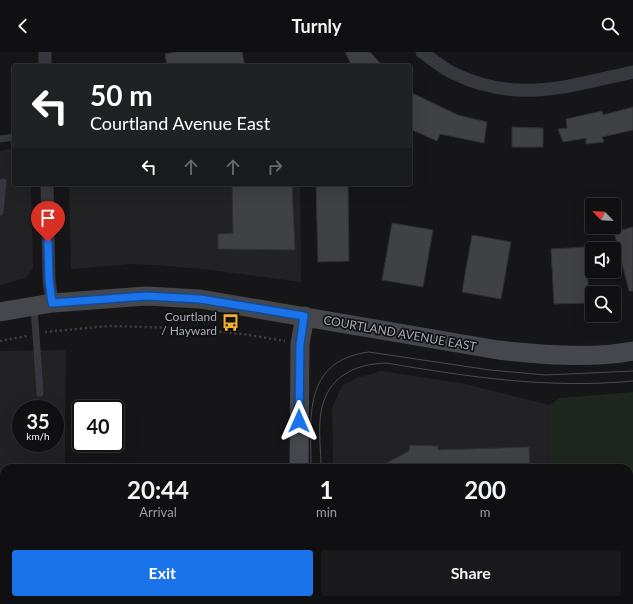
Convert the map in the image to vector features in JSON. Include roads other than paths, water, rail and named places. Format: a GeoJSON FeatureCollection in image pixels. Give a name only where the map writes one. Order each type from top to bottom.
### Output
{"type":"FeatureCollection","features":[{"type":"Feature","properties":{"kind":"main road","name":"COURTLAND AVENUE EAST"},"geometry":{"type":"LineString","coordinates":[[0,312],[43,304],[146,296],[200,299],[525,354],[612,355],[633,352]]}},
{"type":"Feature","properties":{"kind":"main road"},"geometry":{"type":"LineString","coordinates":[[299,464],[300,344],[304,316]]}},
{"type":"Feature","properties":{"kind":"street"},"geometry":{"type":"LineString","coordinates":[[44,52],[45,64]]}},
{"type":"Feature","properties":{"kind":"street"},"geometry":{"type":"LineString","coordinates":[[422,52],[453,74],[481,86],[516,92],[556,89],[633,72]]}},
{"type":"Feature","properties":{"kind":"street"},"geometry":{"type":"LineString","coordinates":[[43,304],[49,279],[47,186]]}},
{"type":"Feature","properties":{"kind":"lane"},"geometry":{"type":"LineString","coordinates":[[0,139],[12,137]]}},
{"type":"Feature","properties":{"kind":"lane"},"geometry":{"type":"LineString","coordinates":[[0,212],[3,182]]}},
{"type":"Feature","properties":{"kind":"lane"},"geometry":{"type":"LineString","coordinates":[[40,393],[43,304]]}},
{"type":"Feature","properties":{"kind":"tram line"},"geometry":{"type":"LineString","coordinates":[[311,464],[312,411],[315,394],[321,379],[332,367],[347,357],[369,352],[490,370],[546,375],[633,371]]}},
{"type":"Feature","properties":{"kind":"tram line"},"geometry":{"type":"LineString","coordinates":[[321,464],[320,426],[324,400],[336,381],[344,375],[363,366],[386,363],[448,373],[540,383],[570,384],[633,381]]}},
{"type":"Feature","properties":{"kind":"place","name":"Courtland / Hayward"},"geometry":{"type":"Point","coordinates":[230,323]}}]}
